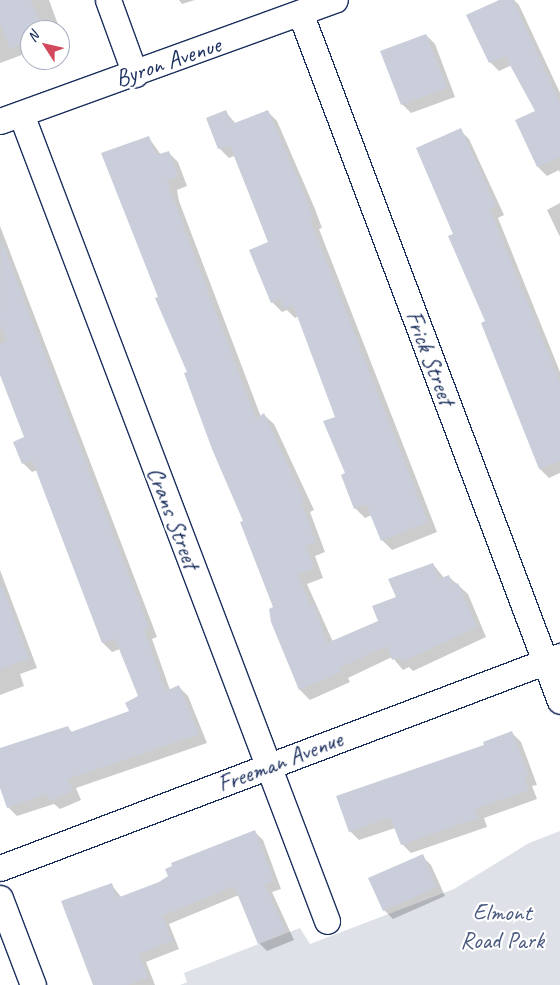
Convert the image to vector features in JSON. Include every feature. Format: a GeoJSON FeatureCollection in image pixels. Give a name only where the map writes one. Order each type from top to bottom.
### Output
{"type":"FeatureCollection","features":[{"type":"Feature","properties":{"kind":"street"},"geometry":{"type":"LineString","coordinates":[[108,0],[135,74]]}},
{"type":"Feature","properties":{"kind":"street","name":"Byron Avenue"},"geometry":{"type":"LineString","coordinates":[[10,117],[300,15],[336,0]]}},
{"type":"Feature","properties":{"kind":"street","name":"Frick Street"},"geometry":{"type":"LineString","coordinates":[[300,15],[553,658],[560,701]]}},
{"type":"Feature","properties":{"kind":"street","name":"Crans Street"},"geometry":{"type":"LineString","coordinates":[[10,117],[327,921]]}},
{"type":"Feature","properties":{"kind":"street","name":"Freeman Avenue"},"geometry":{"type":"LineString","coordinates":[[0,868],[553,658]]}},
{"type":"Feature","properties":{"kind":"street"},"geometry":{"type":"LineString","coordinates":[[0,898],[33,985]]}},
{"type":"Feature","properties":{"kind":"green space","name":"Elmont Road Park"},"geometry":{"type":"Polygon","coordinates":[[[560,831],[560,985],[180,985],[187,982],[184,973],[300,928],[310,944],[454,889],[529,843],[560,831]]]}},
{"type":"Feature","properties":{"kind":"building"},"geometry":{"type":"Polygon","coordinates":[[[0,0],[31,0],[39,20],[20,20],[20,45],[10,49],[0,23],[0,0]]]}},
{"type":"Feature","properties":{"kind":"building"},"geometry":{"type":"Polygon","coordinates":[[[499,0],[513,0],[560,103],[560,157],[537,167],[515,120],[535,111],[505,56],[489,63],[466,15],[499,0]]]}},
{"type":"Feature","properties":{"kind":"building"},"geometry":{"type":"Polygon","coordinates":[[[426,34],[447,88],[401,105],[380,51],[426,34]]]}},
{"type":"Feature","properties":{"kind":"building"},"geometry":{"type":"Polygon","coordinates":[[[226,110],[232,124],[268,110],[306,198],[313,218],[310,219],[428,522],[381,541],[366,504],[354,509],[341,475],[345,473],[323,421],[335,417],[293,305],[284,309],[280,299],[271,303],[249,250],[268,242],[230,145],[218,149],[206,118],[226,110]]]}},
{"type":"Feature","properties":{"kind":"building"},"geometry":{"type":"Polygon","coordinates":[[[461,128],[496,206],[490,209],[560,383],[560,461],[539,469],[481,323],[485,321],[448,236],[453,234],[416,148],[461,128]]]}},
{"type":"Feature","properties":{"kind":"building"},"geometry":{"type":"Polygon","coordinates":[[[149,136],[156,155],[169,151],[178,176],[167,180],[170,190],[256,419],[264,413],[304,500],[301,502],[316,542],[306,546],[314,568],[298,574],[310,606],[314,605],[327,643],[378,621],[372,606],[396,597],[388,579],[433,563],[439,579],[449,575],[453,585],[458,583],[477,627],[402,662],[400,657],[392,660],[387,646],[339,668],[341,672],[299,690],[271,622],[269,609],[273,607],[240,522],[243,521],[212,449],[184,373],[187,372],[155,298],[158,297],[101,153],[149,136]]]}},
{"type":"Feature","properties":{"kind":"building"},"geometry":{"type":"Polygon","coordinates":[[[1,239],[149,628],[144,630],[166,691],[179,685],[199,734],[68,779],[73,791],[50,801],[47,794],[7,808],[0,788],[0,748],[68,726],[71,732],[129,711],[125,703],[138,696],[115,639],[102,643],[32,460],[22,464],[13,442],[24,437],[0,375],[0,344],[7,341],[0,324],[1,239]]]}},
{"type":"Feature","properties":{"kind":"building"},"geometry":{"type":"Polygon","coordinates":[[[0,587],[3,587],[29,659],[0,669],[0,587]]]}},
{"type":"Feature","properties":{"kind":"building"},"geometry":{"type":"Polygon","coordinates":[[[512,731],[529,776],[524,777],[529,790],[475,809],[478,818],[401,845],[390,817],[349,832],[336,796],[484,745],[483,742],[512,731]]]}},
{"type":"Feature","properties":{"kind":"building"},"geometry":{"type":"Polygon","coordinates":[[[255,830],[274,881],[265,884],[286,932],[258,944],[234,886],[162,916],[172,941],[139,954],[148,977],[128,985],[93,985],[61,901],[112,883],[117,898],[159,882],[168,876],[165,869],[172,866],[171,863],[255,830]]]}},
{"type":"Feature","properties":{"kind":"building"},"geometry":{"type":"Polygon","coordinates":[[[423,854],[437,887],[383,911],[368,878],[423,854]]]}}]}
